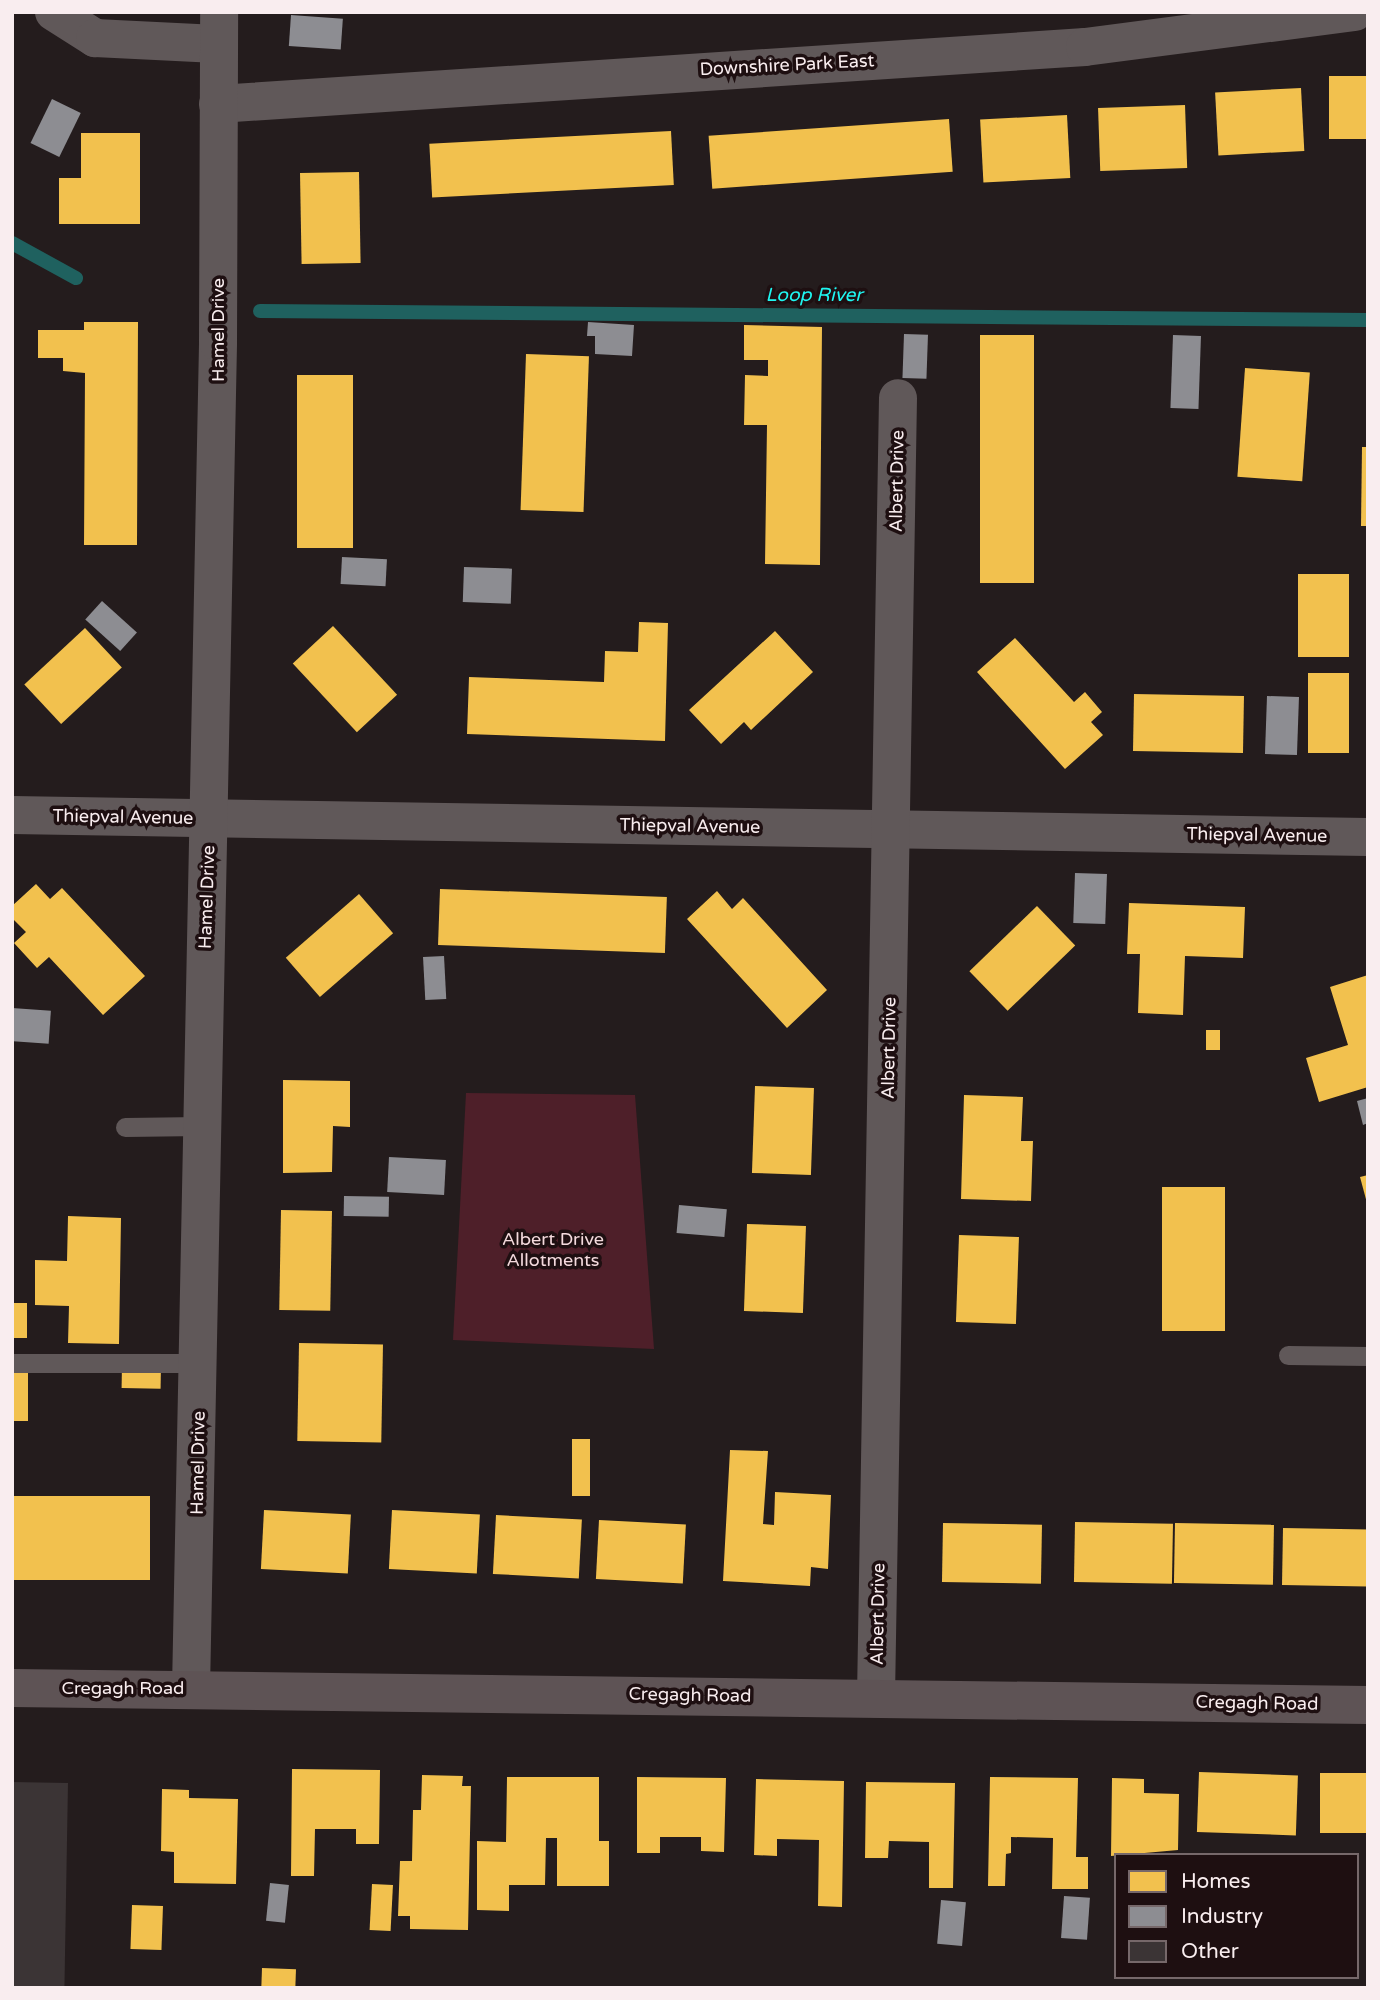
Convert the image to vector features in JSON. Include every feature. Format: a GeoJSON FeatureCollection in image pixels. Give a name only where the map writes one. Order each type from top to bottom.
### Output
{"type":"FeatureCollection","features":[{"type":"Feature","properties":{"kind":"street"},"geometry":{"type":"LineString","coordinates":[[54,12],[95,38],[218,28]]}},
{"type":"Feature","properties":{"kind":"street","name":"Downshire Park East"},"geometry":{"type":"LineString","coordinates":[[218,104],[1084,47],[1355,12]]}},
{"type":"Feature","properties":{"kind":"street","name":"Hamel Drive"},"geometry":{"type":"LineString","coordinates":[[191,1689],[200,1363],[201,1126],[209,819],[218,28]]}},
{"type":"Feature","properties":{"kind":"street","name":"Albert Drive"},"geometry":{"type":"LineString","coordinates":[[876,1697],[893,828],[898,398]]}},
{"type":"Feature","properties":{"kind":"street","name":"Thiepval Avenue"},"geometry":{"type":"LineString","coordinates":[[12,815],[1368,837]]}},
{"type":"Feature","properties":{"kind":"street","name":"Cregagh Road"},"geometry":{"type":"LineString","coordinates":[[12,1688],[1368,1705]]}},
{"type":"Feature","properties":{"kind":"lane"},"geometry":{"type":"LineString","coordinates":[[125,1127],[201,1126]]}},
{"type":"Feature","properties":{"kind":"lane"},"geometry":{"type":"LineString","coordinates":[[1288,1355],[1368,1356]]}},
{"type":"Feature","properties":{"kind":"lane"},"geometry":{"type":"LineString","coordinates":[[12,1363],[200,1363]]}},
{"type":"Feature","properties":{"kind":"green space","name":"Albert Drive Allotments"},"geometry":{"type":"Polygon","coordinates":[[[466,1093],[635,1095],[654,1349],[453,1340],[466,1093]]]}},
{"type":"Feature","properties":{"kind":"building: Homes"},"geometry":{"type":"Polygon","coordinates":[[[1329,76],[1368,76],[1368,139],[1329,139],[1329,76]]]}},
{"type":"Feature","properties":{"kind":"building: Homes"},"geometry":{"type":"Polygon","coordinates":[[[1301,88],[1304,151],[1218,155],[1215,93],[1301,88]]]}},
{"type":"Feature","properties":{"kind":"building: Homes"},"geometry":{"type":"Polygon","coordinates":[[[1185,105],[1187,168],[1100,171],[1098,108],[1185,105]]]}},
{"type":"Feature","properties":{"kind":"building: Homes"},"geometry":{"type":"Polygon","coordinates":[[[1067,115],[1070,178],[983,182],[980,120],[1067,115]]]}},
{"type":"Feature","properties":{"kind":"building: Homes"},"geometry":{"type":"Polygon","coordinates":[[[949,119],[953,172],[712,189],[709,136],[949,119]]]}},
{"type":"Feature","properties":{"kind":"building: Homes"},"geometry":{"type":"Polygon","coordinates":[[[671,131],[674,185],[432,198],[429,144],[671,131]]]}},
{"type":"Feature","properties":{"kind":"building: Homes"},"geometry":{"type":"Polygon","coordinates":[[[81,133],[140,133],[140,224],[59,224],[59,178],[81,178],[81,133]]]}},
{"type":"Feature","properties":{"kind":"building: Homes"},"geometry":{"type":"Polygon","coordinates":[[[359,172],[361,263],[302,264],[300,173],[359,172]]]}},
{"type":"Feature","properties":{"kind":"building: Homes"},"geometry":{"type":"Polygon","coordinates":[[[84,322],[138,322],[137,545],[84,545],[85,373],[63,371],[63,358],[38,358],[38,330],[84,330],[84,322]]]}},
{"type":"Feature","properties":{"kind":"building: Homes"},"geometry":{"type":"Polygon","coordinates":[[[744,325],[822,327],[820,565],[765,564],[767,425],[744,425],[745,375],[768,376],[768,360],[744,360],[744,325]]]}},
{"type":"Feature","properties":{"kind":"building: Homes"},"geometry":{"type":"Polygon","coordinates":[[[980,335],[1034,335],[1034,583],[980,583],[980,335]]]}},
{"type":"Feature","properties":{"kind":"building: Homes"},"geometry":{"type":"Polygon","coordinates":[[[526,354],[589,356],[584,512],[521,510],[526,354]]]}},
{"type":"Feature","properties":{"kind":"building: Homes"},"geometry":{"type":"Polygon","coordinates":[[[1245,368],[1310,373],[1302,481],[1237,477],[1245,368]]]}},
{"type":"Feature","properties":{"kind":"building: Homes"},"geometry":{"type":"Polygon","coordinates":[[[297,375],[353,375],[353,548],[297,548],[297,375]]]}},
{"type":"Feature","properties":{"kind":"building: Homes"},"geometry":{"type":"Polygon","coordinates":[[[1362,447],[1368,447],[1368,526],[1361,526],[1362,447]]]}},
{"type":"Feature","properties":{"kind":"building: Homes"},"geometry":{"type":"Polygon","coordinates":[[[1298,574],[1349,574],[1349,657],[1298,657],[1298,574]]]}},
{"type":"Feature","properties":{"kind":"building: Homes"},"geometry":{"type":"Polygon","coordinates":[[[639,622],[668,623],[665,741],[467,734],[469,677],[604,682],[605,651],[638,652],[639,622]]]}},
{"type":"Feature","properties":{"kind":"building: Homes"},"geometry":{"type":"Polygon","coordinates":[[[333,626],[397,695],[357,732],[293,664],[333,626]]]}},
{"type":"Feature","properties":{"kind":"building: Homes"},"geometry":{"type":"Polygon","coordinates":[[[85,628],[122,667],[61,724],[24,685],[85,628]]]}},
{"type":"Feature","properties":{"kind":"building: Homes"},"geometry":{"type":"Polygon","coordinates":[[[775,631],[813,672],[751,730],[744,722],[721,744],[689,710],[775,631]]]}},
{"type":"Feature","properties":{"kind":"building: Homes"},"geometry":{"type":"Polygon","coordinates":[[[1015,638],[1074,702],[1085,692],[1102,712],[1091,722],[1103,735],[1065,769],[977,672],[1015,638]]]}},
{"type":"Feature","properties":{"kind":"building: Homes"},"geometry":{"type":"Polygon","coordinates":[[[1308,673],[1349,673],[1349,753],[1308,753],[1308,673]]]}},
{"type":"Feature","properties":{"kind":"building: Homes"},"geometry":{"type":"Polygon","coordinates":[[[1134,694],[1244,696],[1243,753],[1133,751],[1134,694]]]}},
{"type":"Feature","properties":{"kind":"building: Homes"},"geometry":{"type":"Polygon","coordinates":[[[36,884],[50,899],[62,888],[145,976],[103,1015],[49,957],[37,968],[14,943],[26,932],[12,918],[12,906],[36,884]]]}},
{"type":"Feature","properties":{"kind":"building: Homes"},"geometry":{"type":"Polygon","coordinates":[[[440,889],[667,897],[665,953],[438,945],[440,889]]]}},
{"type":"Feature","properties":{"kind":"building: Homes"},"geometry":{"type":"Polygon","coordinates":[[[717,891],[732,909],[743,898],[827,990],[787,1028],[687,919],[717,891]]]}},
{"type":"Feature","properties":{"kind":"building: Homes"},"geometry":{"type":"Polygon","coordinates":[[[359,894],[393,933],[320,997],[286,958],[359,894]]]}},
{"type":"Feature","properties":{"kind":"building: Homes"},"geometry":{"type":"Polygon","coordinates":[[[1129,903],[1245,907],[1243,958],[1185,956],[1183,1015],[1138,1013],[1140,954],[1127,954],[1129,903]]]}},
{"type":"Feature","properties":{"kind":"building: Homes"},"geometry":{"type":"Polygon","coordinates":[[[1037,906],[1075,946],[1008,1011],[969,971],[1037,906]]]}},
{"type":"Feature","properties":{"kind":"building: Homes"},"geometry":{"type":"Polygon","coordinates":[[[1368,975],[1368,1087],[1319,1102],[1306,1058],[1348,1045],[1330,987],[1368,975]]]}},
{"type":"Feature","properties":{"kind":"building: Homes"},"geometry":{"type":"Polygon","coordinates":[[[1206,1030],[1220,1030],[1220,1050],[1206,1050],[1206,1030]]]}},
{"type":"Feature","properties":{"kind":"building: Homes"},"geometry":{"type":"Polygon","coordinates":[[[283,1080],[350,1081],[350,1127],[333,1126],[332,1172],[283,1173],[283,1080]]]}},
{"type":"Feature","properties":{"kind":"building: Homes"},"geometry":{"type":"Polygon","coordinates":[[[755,1086],[814,1088],[811,1175],[752,1173],[755,1086]]]}},
{"type":"Feature","properties":{"kind":"building: Homes"},"geometry":{"type":"Polygon","coordinates":[[[964,1095],[1023,1097],[1021,1141],[1033,1141],[1031,1201],[961,1199],[964,1095]]]}},
{"type":"Feature","properties":{"kind":"building: Homes"},"geometry":{"type":"Polygon","coordinates":[[[1368,1175],[1368,1203],[1367,1203],[1360,1177],[1368,1175]]]}},
{"type":"Feature","properties":{"kind":"building: Homes"},"geometry":{"type":"Polygon","coordinates":[[[1162,1187],[1225,1187],[1225,1331],[1162,1331],[1162,1187]]]}},
{"type":"Feature","properties":{"kind":"building: Homes"},"geometry":{"type":"Polygon","coordinates":[[[281,1210],[332,1211],[330,1311],[279,1310],[281,1210]]]}},
{"type":"Feature","properties":{"kind":"building: Homes"},"geometry":{"type":"Polygon","coordinates":[[[68,1216],[121,1218],[119,1344],[68,1343],[69,1306],[35,1305],[35,1260],[67,1261],[68,1216]]]}},
{"type":"Feature","properties":{"kind":"building: Homes"},"geometry":{"type":"Polygon","coordinates":[[[747,1224],[806,1226],[803,1313],[744,1311],[747,1224]]]}},
{"type":"Feature","properties":{"kind":"building: Homes"},"geometry":{"type":"Polygon","coordinates":[[[959,1235],[1019,1237],[1016,1324],[956,1322],[959,1235]]]}},
{"type":"Feature","properties":{"kind":"building: Homes"},"geometry":{"type":"Polygon","coordinates":[[[12,1303],[27,1303],[27,1338],[12,1338],[12,1303]]]}},
{"type":"Feature","properties":{"kind":"building: Homes"},"geometry":{"type":"Polygon","coordinates":[[[299,1343],[383,1344],[381,1442],[297,1441],[299,1343]]]}},
{"type":"Feature","properties":{"kind":"building: Homes"},"geometry":{"type":"Polygon","coordinates":[[[122,1364],[161,1365],[161,1389],[122,1388],[122,1364]]]}},
{"type":"Feature","properties":{"kind":"building: Homes"},"geometry":{"type":"Polygon","coordinates":[[[12,1372],[28,1372],[28,1421],[12,1421],[12,1372]]]}},
{"type":"Feature","properties":{"kind":"building: Homes"},"geometry":{"type":"Polygon","coordinates":[[[572,1439],[590,1439],[590,1496],[572,1496],[572,1439]]]}},
{"type":"Feature","properties":{"kind":"building: Homes"},"geometry":{"type":"Polygon","coordinates":[[[730,1450],[768,1451],[763,1524],[774,1525],[775,1492],[831,1495],[828,1569],[811,1567],[810,1586],[723,1581],[730,1450]]]}},
{"type":"Feature","properties":{"kind":"building: Homes"},"geometry":{"type":"Polygon","coordinates":[[[12,1496],[150,1496],[150,1580],[12,1580],[12,1496]]]}},
{"type":"Feature","properties":{"kind":"building: Homes"},"geometry":{"type":"Polygon","coordinates":[[[264,1510],[351,1515],[348,1573],[261,1569],[264,1510]]]}},
{"type":"Feature","properties":{"kind":"building: Homes"},"geometry":{"type":"Polygon","coordinates":[[[392,1510],[480,1515],[477,1574],[389,1569],[392,1510]]]}},
{"type":"Feature","properties":{"kind":"building: Homes"},"geometry":{"type":"Polygon","coordinates":[[[496,1515],[582,1520],[579,1578],[493,1574],[496,1515]]]}},
{"type":"Feature","properties":{"kind":"building: Homes"},"geometry":{"type":"Polygon","coordinates":[[[599,1520],[686,1525],[683,1583],[596,1579],[599,1520]]]}},
{"type":"Feature","properties":{"kind":"building: Homes"},"geometry":{"type":"Polygon","coordinates":[[[1075,1522],[1173,1524],[1172,1584],[1074,1582],[1075,1522]]]}},
{"type":"Feature","properties":{"kind":"building: Homes"},"geometry":{"type":"Polygon","coordinates":[[[943,1523],[1042,1525],[1041,1584],[942,1582],[943,1523]]]}},
{"type":"Feature","properties":{"kind":"building: Homes"},"geometry":{"type":"Polygon","coordinates":[[[1175,1523],[1274,1525],[1273,1585],[1174,1583],[1175,1523]]]}},
{"type":"Feature","properties":{"kind":"building: Homes"},"geometry":{"type":"Polygon","coordinates":[[[1283,1528],[1368,1529],[1367,1586],[1282,1585],[1283,1528]]]}},
{"type":"Feature","properties":{"kind":"building: Homes"},"geometry":{"type":"Polygon","coordinates":[[[292,1769],[380,1770],[379,1844],[356,1844],[356,1829],[315,1829],[314,1876],[291,1876],[292,1769]]]}},
{"type":"Feature","properties":{"kind":"building: Homes"},"geometry":{"type":"Polygon","coordinates":[[[1199,1772],[1298,1775],[1296,1835],[1197,1832],[1199,1772]]]}},
{"type":"Feature","properties":{"kind":"building: Homes"},"geometry":{"type":"Polygon","coordinates":[[[1320,1773],[1368,1773],[1368,1833],[1320,1833],[1320,1773]]]}},
{"type":"Feature","properties":{"kind":"building: Homes"},"geometry":{"type":"Polygon","coordinates":[[[422,1775],[463,1776],[462,1786],[471,1786],[468,1930],[410,1929],[410,1916],[398,1916],[400,1861],[412,1861],[413,1810],[421,1810],[422,1775]]]}},
{"type":"Feature","properties":{"kind":"building: Homes"},"geometry":{"type":"Polygon","coordinates":[[[507,1777],[599,1777],[599,1841],[609,1841],[609,1886],[557,1886],[557,1838],[546,1838],[545,1885],[509,1885],[509,1911],[477,1910],[477,1841],[506,1842],[507,1777]]]}},
{"type":"Feature","properties":{"kind":"building: Homes"},"geometry":{"type":"Polygon","coordinates":[[[637,1777],[726,1778],[724,1852],[701,1851],[701,1837],[660,1837],[660,1853],[637,1853],[637,1777]]]}},
{"type":"Feature","properties":{"kind":"building: Homes"},"geometry":{"type":"Polygon","coordinates":[[[990,1777],[1078,1778],[1076,1857],[1088,1857],[1088,1889],[1052,1889],[1053,1838],[1011,1837],[1011,1853],[1006,1854],[1005,1886],[988,1886],[990,1777]]]}},
{"type":"Feature","properties":{"kind":"building: Homes"},"geometry":{"type":"Polygon","coordinates":[[[1112,1778],[1144,1779],[1144,1793],[1179,1794],[1178,1850],[1114,1853],[1111,1856],[1112,1778]]]}},
{"type":"Feature","properties":{"kind":"building: Homes"},"geometry":{"type":"Polygon","coordinates":[[[756,1779],[844,1781],[842,1907],[818,1906],[819,1840],[777,1839],[777,1856],[754,1855],[756,1779]]]}},
{"type":"Feature","properties":{"kind":"building: Homes"},"geometry":{"type":"Polygon","coordinates":[[[866,1782],[955,1783],[953,1888],[929,1888],[929,1842],[889,1841],[888,1858],[865,1858],[866,1782]]]}},
{"type":"Feature","properties":{"kind":"building: Homes"},"geometry":{"type":"Polygon","coordinates":[[[162,1789],[189,1790],[189,1798],[238,1799],[236,1884],[174,1883],[174,1852],[161,1851],[162,1789]]]}},
{"type":"Feature","properties":{"kind":"building: Homes"},"geometry":{"type":"Polygon","coordinates":[[[372,1884],[393,1885],[391,1931],[370,1930],[372,1884]]]}},
{"type":"Feature","properties":{"kind":"building: Homes"},"geometry":{"type":"Polygon","coordinates":[[[132,1905],[163,1906],[161,1950],[130,1949],[132,1905]]]}},
{"type":"Feature","properties":{"kind":"building: Homes"},"geometry":{"type":"Polygon","coordinates":[[[262,1968],[296,1969],[295,1988],[261,1988],[262,1968]]]}},
{"type":"Feature","properties":{"kind":"building: Industry"},"geometry":{"type":"Polygon","coordinates":[[[291,15],[343,19],[341,50],[289,46],[291,15]]]}},
{"type":"Feature","properties":{"kind":"building: Industry"},"geometry":{"type":"Polygon","coordinates":[[[52,99],[81,113],[59,157],[31,143],[52,99]]]}},
{"type":"Feature","properties":{"kind":"building: Industry"},"geometry":{"type":"Polygon","coordinates":[[[588,322],[634,325],[632,356],[595,354],[595,336],[587,336],[588,322]]]}},
{"type":"Feature","properties":{"kind":"building: Industry"},"geometry":{"type":"Polygon","coordinates":[[[904,334],[928,335],[926,379],[902,378],[904,334]]]}},
{"type":"Feature","properties":{"kind":"building: Industry"},"geometry":{"type":"Polygon","coordinates":[[[1173,335],[1201,336],[1198,409],[1170,408],[1173,335]]]}},
{"type":"Feature","properties":{"kind":"building: Industry"},"geometry":{"type":"Polygon","coordinates":[[[342,557],[387,559],[386,586],[341,584],[342,557]]]}},
{"type":"Feature","properties":{"kind":"building: Industry"},"geometry":{"type":"Polygon","coordinates":[[[464,567],[512,569],[511,604],[463,602],[464,567]]]}},
{"type":"Feature","properties":{"kind":"building: Industry"},"geometry":{"type":"Polygon","coordinates":[[[102,601],[137,632],[120,651],[85,620],[102,601]]]}},
{"type":"Feature","properties":{"kind":"building: Industry"},"geometry":{"type":"Polygon","coordinates":[[[1267,696],[1299,697],[1297,755],[1265,754],[1267,696]]]}},
{"type":"Feature","properties":{"kind":"building: Industry"},"geometry":{"type":"Polygon","coordinates":[[[1075,873],[1107,874],[1105,924],[1073,923],[1075,873]]]}},
{"type":"Feature","properties":{"kind":"building: Industry"},"geometry":{"type":"Polygon","coordinates":[[[444,956],[446,999],[425,1000],[423,957],[444,956]]]}},
{"type":"Feature","properties":{"kind":"building: Industry"},"geometry":{"type":"Polygon","coordinates":[[[12,1008],[51,1011],[49,1044],[12,1041],[12,1008]]]}},
{"type":"Feature","properties":{"kind":"building: Industry"},"geometry":{"type":"Polygon","coordinates":[[[1368,1098],[1368,1123],[1363,1125],[1357,1101],[1368,1098]]]}},
{"type":"Feature","properties":{"kind":"building: Industry"},"geometry":{"type":"Polygon","coordinates":[[[389,1157],[446,1160],[444,1195],[387,1192],[389,1157]]]}},
{"type":"Feature","properties":{"kind":"building: Industry"},"geometry":{"type":"Polygon","coordinates":[[[344,1196],[389,1197],[389,1217],[344,1216],[344,1196]]]}},
{"type":"Feature","properties":{"kind":"building: Industry"},"geometry":{"type":"Polygon","coordinates":[[[679,1205],[727,1209],[724,1237],[677,1233],[679,1205]]]}},
{"type":"Feature","properties":{"kind":"building: Industry"},"geometry":{"type":"Polygon","coordinates":[[[270,1883],[289,1885],[285,1923],[266,1921],[270,1883]]]}},
{"type":"Feature","properties":{"kind":"building: Industry"},"geometry":{"type":"Polygon","coordinates":[[[1064,1896],[1090,1898],[1087,1940],[1061,1938],[1064,1896]]]}},
{"type":"Feature","properties":{"kind":"building: Industry"},"geometry":{"type":"Polygon","coordinates":[[[941,1900],[966,1902],[962,1946],[937,1944],[941,1900]]]}},
{"type":"Feature","properties":{"kind":"building: Other"},"geometry":{"type":"Polygon","coordinates":[[[12,1782],[68,1783],[64,1988],[12,1988],[12,1782]]]}},
{"type":"Feature","properties":{"kind":"waterway","name":"Loop River"},"geometry":{"type":"LineString","coordinates":[[12,243],[76,278]]}},
{"type":"Feature","properties":{"kind":"waterway","name":"Loop River"},"geometry":{"type":"LineString","coordinates":[[260,311],[1368,320]]}}]}
